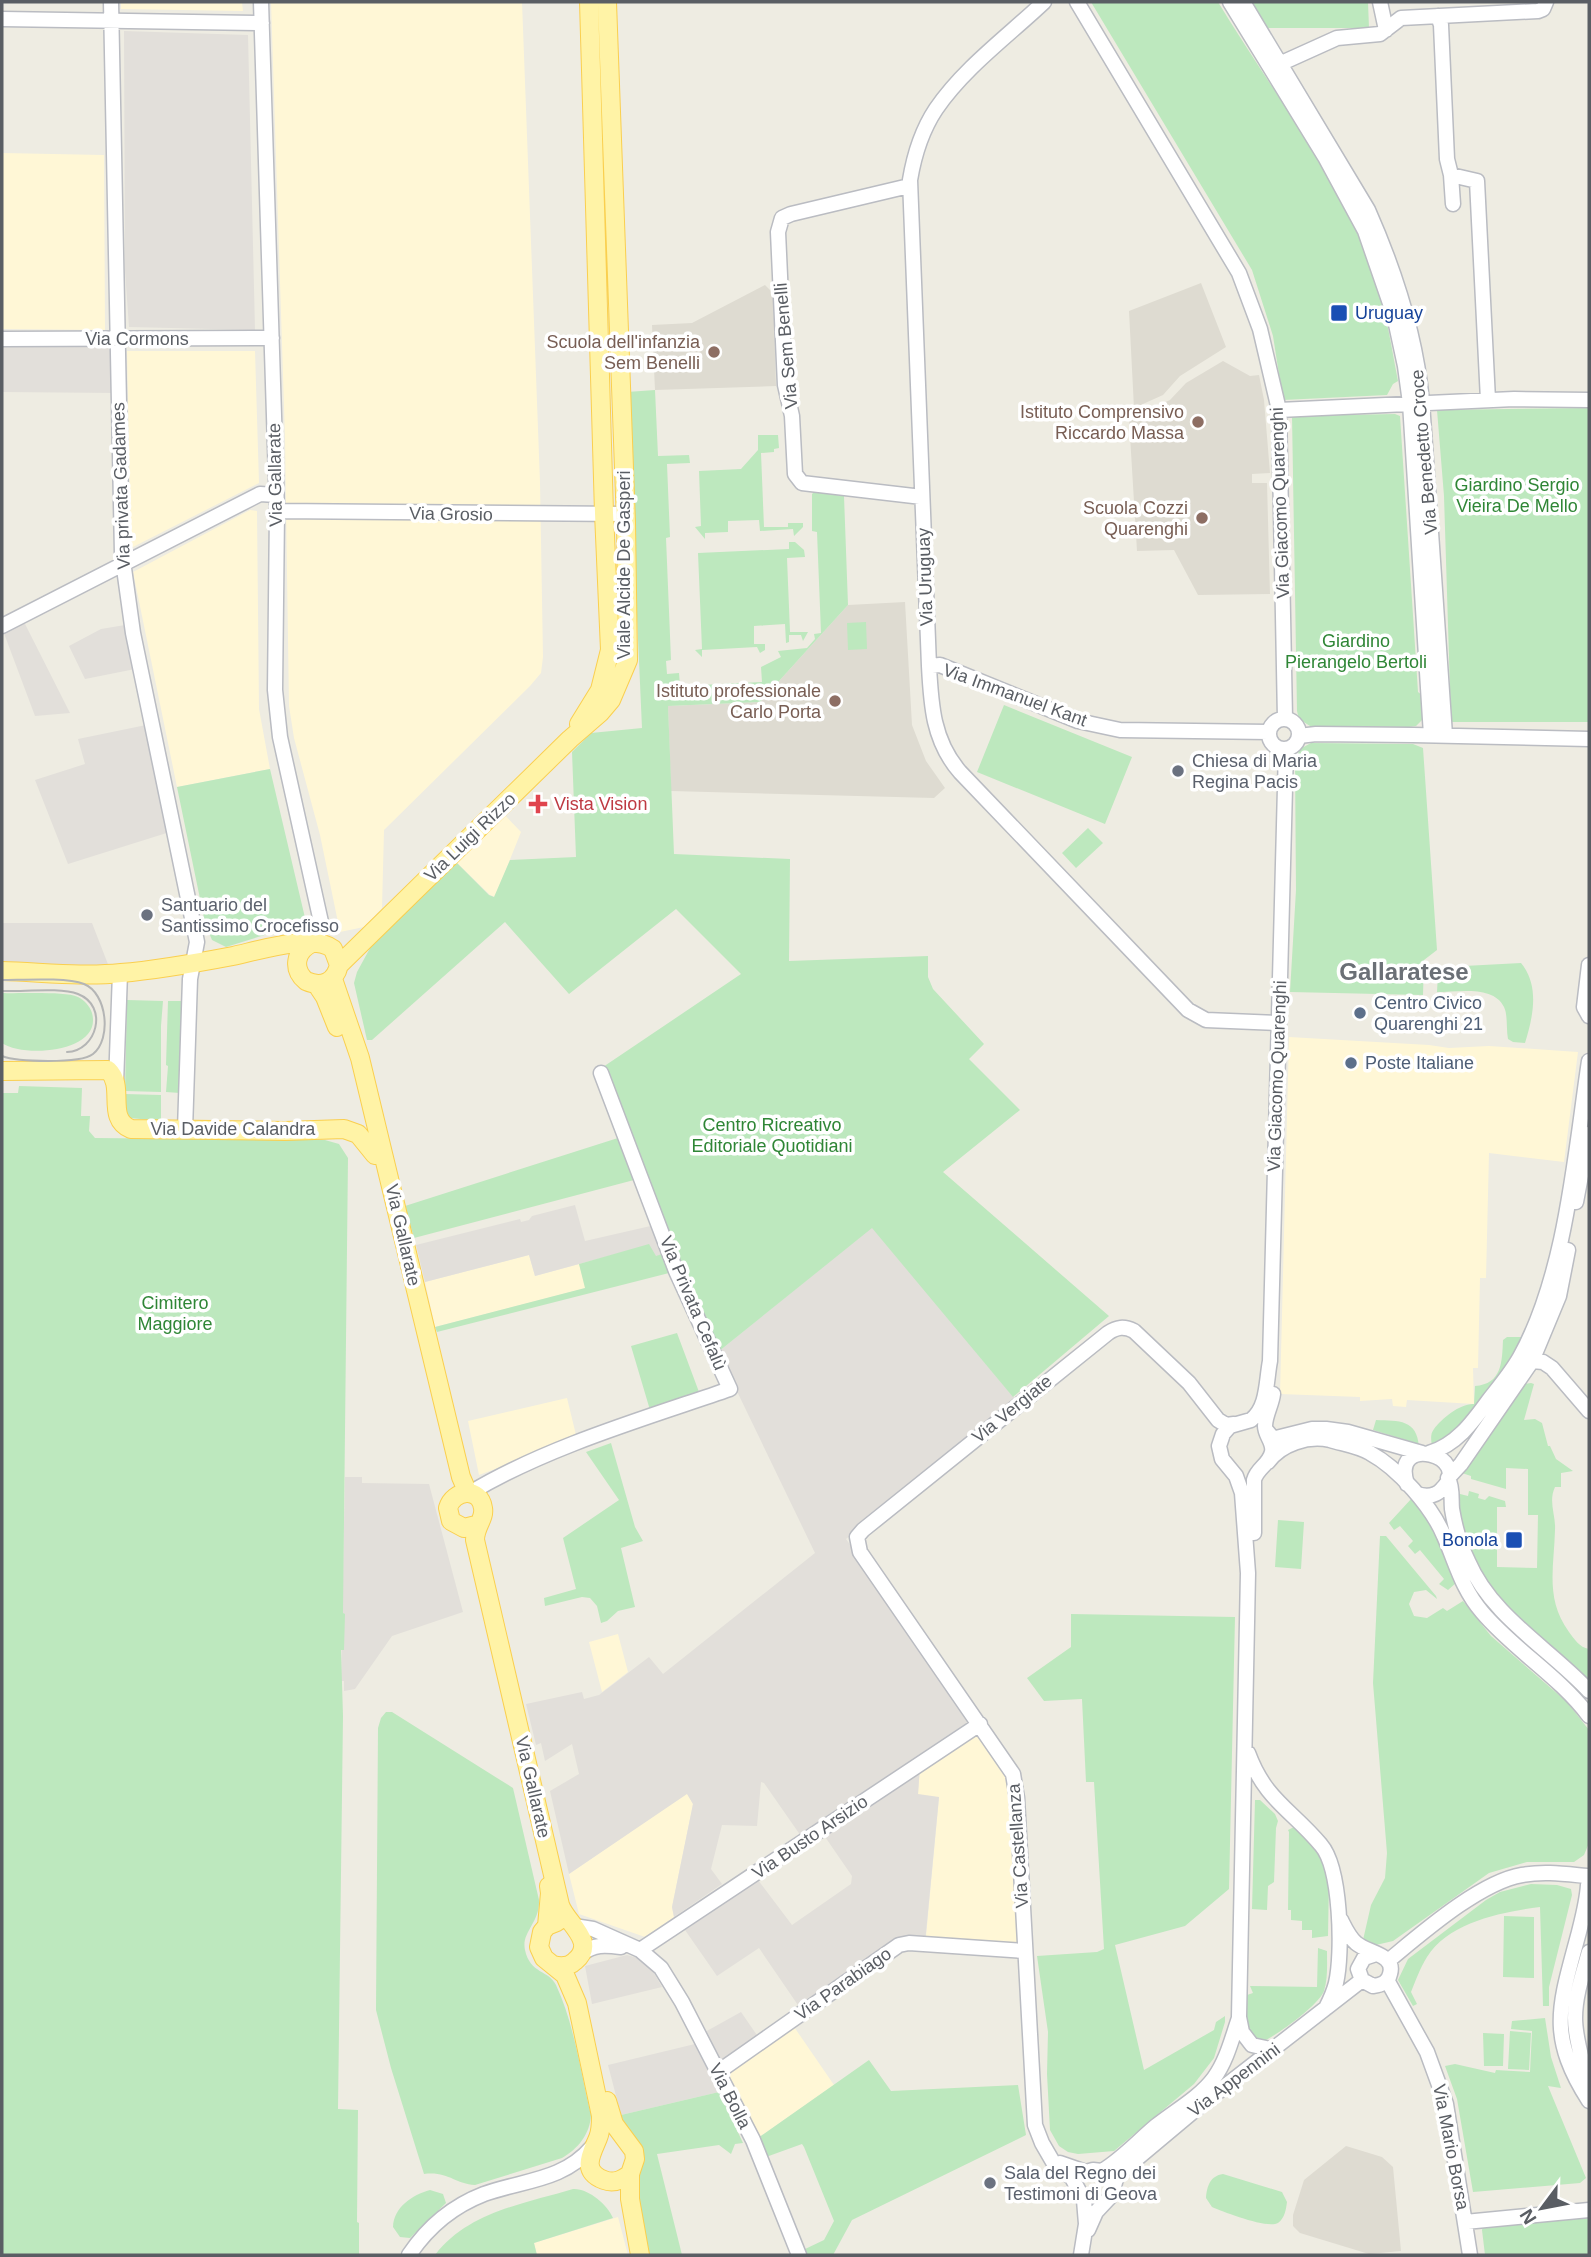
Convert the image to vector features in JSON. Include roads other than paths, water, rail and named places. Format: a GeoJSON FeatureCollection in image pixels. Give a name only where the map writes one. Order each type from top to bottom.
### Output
{"type":"FeatureCollection","features":[{"type":"Feature","properties":{"kind":"main road","name":"Viale Alcide De Gasperi"},"geometry":{"type":"LineString","coordinates":[[570,739],[600,690],[610,650],[589,2]]}},
{"type":"Feature","properties":{"kind":"main road","name":"Viale Alcide De Gasperi"},"geometry":{"type":"LineString","coordinates":[[570,739],[611,700],[628,660],[607,2]]}},
{"type":"Feature","properties":{"kind":"main road","name":"Via Luigi Rizzo"},"geometry":{"type":"LineString","coordinates":[[329,976],[570,739]]}},
{"type":"Feature","properties":{"kind":"main road"},"geometry":{"type":"LineString","coordinates":[[2,971],[120,973],[194,964],[275,947],[369,936],[363,951],[346,977],[360,1058]]}},
{"type":"Feature","properties":{"kind":"main road"},"geometry":{"type":"LineString","coordinates":[[275,947],[296,963],[301,950],[319,943]]}},
{"type":"Feature","properties":{"kind":"main road","name":"Via Gallarate"},"geometry":{"type":"LineString","coordinates":[[319,943],[337,954],[329,976],[330,1007],[350,1061],[465,1494]]}},
{"type":"Feature","properties":{"kind":"main road","name":"Via Gallarate"},"geometry":{"type":"LineString","coordinates":[[296,963],[302,978],[329,976]]}},
{"type":"Feature","properties":{"kind":"main road","name":"Via Gallarate"},"geometry":{"type":"LineString","coordinates":[[329,976],[360,1058],[465,1494]]}},
{"type":"Feature","properties":{"kind":"main road"},"geometry":{"type":"LineString","coordinates":[[2,1070],[105,1070],[113,1075],[116,1084]]}},
{"type":"Feature","properties":{"kind":"main road","name":"Via Davide Calandra"},"geometry":{"type":"LineString","coordinates":[[116,1084],[117,1114],[120,1122],[127,1128],[344,1129],[358,1134],[374,1155]]}},
{"type":"Feature","properties":{"kind":"main road","name":"Via Gallarate"},"geometry":{"type":"LineString","coordinates":[[465,1494],[478,1497],[483,1507],[483,1516],[470,1527],[454,1524],[447,1512],[450,1502],[465,1494]]}},
{"type":"Feature","properties":{"kind":"main road","name":"Via Gallarate"},"geometry":{"type":"LineString","coordinates":[[470,1527],[562,1911],[582,1938],[574,1973],[612,2120],[634,2151],[630,2199],[639,2252]]}},
{"type":"Feature","properties":{"kind":"main road","name":"Via Gallarate"},"geometry":{"type":"LineString","coordinates":[[470,1527],[550,1894],[547,1926],[540,1935],[539,1947],[544,1958],[565,1975],[577,2003],[601,2110],[601,2122],[589,2161],[591,2168],[603,2179],[639,2252]]}},
{"type":"Feature","properties":{"kind":"main road"},"geometry":{"type":"LineString","coordinates":[[547,1926],[559,1922],[572,1925]]}},
{"type":"Feature","properties":{"kind":"main road"},"geometry":{"type":"LineString","coordinates":[[553,1965],[565,1966],[578,1957]]}},
{"type":"Feature","properties":{"kind":"main road"},"geometry":{"type":"LineString","coordinates":[[594,2144],[610,2136],[624,2139]]}},
{"type":"Feature","properties":{"kind":"main road"},"geometry":{"type":"LineString","coordinates":[[603,2179],[616,2182],[630,2174]]}},
{"type":"Feature","properties":{"kind":"street","name":"Via privata Gadames"},"geometry":{"type":"LineString","coordinates":[[111,2],[122,565],[133,633],[197,942],[190,979],[185,1130]]}},
{"type":"Feature","properties":{"kind":"street","name":"Via Gallarate"},"geometry":{"type":"LineString","coordinates":[[261,2],[277,512],[275,690],[281,737],[321,922],[319,943]]}},
{"type":"Feature","properties":{"kind":"street","name":"Via Giacomo Quarenghi"},"geometry":{"type":"LineString","coordinates":[[1077,2],[1240,273],[1260,328],[1279,410],[1284,719]]}},
{"type":"Feature","properties":{"kind":"street","name":"Via Benedetto Croce"},"geometry":{"type":"LineString","coordinates":[[1230,2],[1276,65],[1352,181],[1383,244],[1405,310],[1414,349],[1438,735]]}},
{"type":"Feature","properties":{"kind":"street","name":"Via Benedetto Croce"},"geometry":{"type":"LineString","coordinates":[[1243,2],[1276,65]]}},
{"type":"Feature","properties":{"kind":"street"},"geometry":{"type":"LineString","coordinates":[[1380,2],[1387,30]]}},
{"type":"Feature","properties":{"kind":"street","name":"Via Uruguay"},"geometry":{"type":"LineString","coordinates":[[1041,3],[974,67],[936,109],[918,148],[909,186],[933,722],[951,761],[1188,1010],[1201,1019],[1278,1023]]}},
{"type":"Feature","properties":{"kind":"street"},"geometry":{"type":"LineString","coordinates":[[1276,65],[1337,37],[1376,35],[1401,18],[1544,6]]}},
{"type":"Feature","properties":{"kind":"street"},"geometry":{"type":"LineString","coordinates":[[1438,16],[1441,25],[1447,159],[1453,204]]}},
{"type":"Feature","properties":{"kind":"street"},"geometry":{"type":"LineString","coordinates":[[2,19],[262,23]]}},
{"type":"Feature","properties":{"kind":"street"},"geometry":{"type":"LineString","coordinates":[[1451,175],[1477,181],[1488,400]]}},
{"type":"Feature","properties":{"kind":"street","name":"Via Sem Benelli"},"geometry":{"type":"LineString","coordinates":[[909,186],[791,214],[782,218],[778,232],[785,386],[792,416],[795,474],[802,483],[922,496]]}},
{"type":"Feature","properties":{"kind":"street","name":"Via Cormons"},"geometry":{"type":"LineString","coordinates":[[2,340],[272,338]]}},
{"type":"Feature","properties":{"kind":"street"},"geometry":{"type":"LineString","coordinates":[[1279,410],[1488,400],[1589,400]]}},
{"type":"Feature","properties":{"kind":"street"},"geometry":{"type":"LineString","coordinates":[[2,626],[260,494],[276,495]]}},
{"type":"Feature","properties":{"kind":"street","name":"Via Grosio"},"geometry":{"type":"LineString","coordinates":[[277,512],[625,514]]}},
{"type":"Feature","properties":{"kind":"street","name":"Via Immanuel Kant"},"geometry":{"type":"LineString","coordinates":[[929,666],[940,666],[1078,720],[1120,730],[1269,732]]}},
{"type":"Feature","properties":{"kind":"street"},"geometry":{"type":"LineString","coordinates":[[1284,719],[1294,723],[1299,736],[1294,745],[1286,749],[1273,745],[1269,732],[1273,724],[1284,719]]}},
{"type":"Feature","properties":{"kind":"street"},"geometry":{"type":"LineString","coordinates":[[1299,736],[1438,735],[1589,739]]}},
{"type":"Feature","properties":{"kind":"street","name":"Via Giacomo Quarenghi"},"geometry":{"type":"LineString","coordinates":[[1196,2097],[1215,2077],[1239,2017],[1248,1573],[1242,1493],[1238,1479],[1220,1455],[1220,1441],[1225,1431],[1255,1417],[1263,1402],[1270,1361],[1286,749]]}},
{"type":"Feature","properties":{"kind":"street"},"geometry":{"type":"LineString","coordinates":[[1589,965],[1584,1007],[1589,1016]]}},
{"type":"Feature","properties":{"kind":"street"},"geometry":{"type":"LineString","coordinates":[[116,1084],[120,973]]}},
{"type":"Feature","properties":{"kind":"street"},"geometry":{"type":"LineString","coordinates":[[1589,1060],[1575,1157],[1553,1275],[1526,1359],[1451,1443],[1411,1459],[1405,1471],[1412,1489],[1430,1496],[1445,1486],[1526,1359],[1559,1296],[1589,1133]]}},
{"type":"Feature","properties":{"kind":"street","name":"Via Privata Cefalù"},"geometry":{"type":"LineString","coordinates":[[465,1494],[494,1478],[561,1450],[730,1389],[676,1271],[601,1073]]}},
{"type":"Feature","properties":{"kind":"street","name":"Via Vergiate"},"geometry":{"type":"LineString","coordinates":[[857,1540],[863,1530],[1111,1331],[1124,1327],[1134,1331],[1189,1383],[1218,1420],[1226,1424],[1240,1422]]}},
{"type":"Feature","properties":{"kind":"street"},"geometry":{"type":"LineString","coordinates":[[1526,1359],[1546,1364],[1589,1411]]}},
{"type":"Feature","properties":{"kind":"street","name":"Via Giacomo Quarenghi"},"geometry":{"type":"LineString","coordinates":[[1248,1573],[1253,1550],[1254,1480],[1272,1448],[1265,1425],[1272,1405],[1274,1383],[1270,1361]]}},
{"type":"Feature","properties":{"kind":"street","name":"Via Vergiate"},"geometry":{"type":"LineString","coordinates":[[1173,1368],[1216,1429],[1220,1441]]}},
{"type":"Feature","properties":{"kind":"street"},"geometry":{"type":"LineString","coordinates":[[1240,1422],[1260,1425],[1276,1437],[1312,1429],[1338,1430],[1435,1454],[1445,1462],[1459,1538],[1478,1580],[1503,1611],[1589,1690]]}},
{"type":"Feature","properties":{"kind":"street"},"geometry":{"type":"LineString","coordinates":[[1230,1469],[1245,1474],[1263,1466],[1276,1452],[1308,1439],[1322,1438],[1373,1454],[1412,1489],[1439,1526],[1458,1575],[1473,1601],[1502,1633],[1573,1696],[1589,1716]]}},
{"type":"Feature","properties":{"kind":"street","name":"Via Castellanza"},"geometry":{"type":"LineString","coordinates":[[857,1540],[860,1552],[1013,1774],[1017,1798],[1035,2125],[1049,2155],[1081,2194]]}},
{"type":"Feature","properties":{"kind":"street","name":"Via Busto Arsizio"},"geometry":{"type":"LineString","coordinates":[[640,1950],[980,1724]]}},
{"type":"Feature","properties":{"kind":"street"},"geometry":{"type":"LineString","coordinates":[[1245,1745],[1253,1766],[1271,1797]]}},
{"type":"Feature","properties":{"kind":"street"},"geometry":{"type":"LineString","coordinates":[[1244,1805],[1254,1792],[1262,1791],[1322,1846],[1331,1860],[1338,1914],[1337,1980],[1325,2011]]}},
{"type":"Feature","properties":{"kind":"street"},"geometry":{"type":"LineString","coordinates":[[1338,1914],[1354,1941],[1382,1957],[1391,1971],[1383,1983],[1369,1985],[1362,1980],[1358,1971],[1360,1963],[1367,1956],[1382,1957],[1496,1882],[1541,1872],[1588,1878],[1586,1903],[1562,1995],[1559,2024],[1565,2055],[1589,2101]]}},
{"type":"Feature","properties":{"kind":"street","name":"Via Bolla"},"geometry":{"type":"LineString","coordinates":[[572,1925],[593,1929],[640,1950],[656,1962],[671,1982],[753,2140],[799,2255]]}},
{"type":"Feature","properties":{"kind":"street","name":"Via Parabiago"},"geometry":{"type":"LineString","coordinates":[[718,2072],[898,1945],[909,1943],[1024,1951]]}},
{"type":"Feature","properties":{"kind":"street"},"geometry":{"type":"LineString","coordinates":[[578,1957],[589,1948],[602,1944],[640,1950]]}},
{"type":"Feature","properties":{"kind":"street"},"geometry":{"type":"LineString","coordinates":[[1589,1952],[1578,1992],[1575,2018],[1589,2090]]}},
{"type":"Feature","properties":{"kind":"street","name":"Via Appennini"},"geometry":{"type":"LineString","coordinates":[[1081,2255],[1084,2240],[1096,2212],[1111,2196],[1121,2172],[1168,2131],[1362,1980]]}},
{"type":"Feature","properties":{"kind":"street","name":"Via Mario Borsa"},"geometry":{"type":"LineString","coordinates":[[1383,1983],[1400,2005],[1431,2061],[1446,2104],[1470,2255]]}},
{"type":"Feature","properties":{"kind":"street"},"geometry":{"type":"LineString","coordinates":[[1239,2017],[1242,2032],[1252,2045],[1274,2050]]}},
{"type":"Feature","properties":{"kind":"street","name":"Via Appennini"},"geometry":{"type":"LineString","coordinates":[[1102,2171],[1115,2163],[1172,2113],[1196,2097]]}},
{"type":"Feature","properties":{"kind":"street"},"geometry":{"type":"LineString","coordinates":[[546,2177],[575,2165],[594,2144]]}},
{"type":"Feature","properties":{"kind":"street"},"geometry":{"type":"LineString","coordinates":[[1049,2155],[1065,2165],[1086,2172]]}},
{"type":"Feature","properties":{"kind":"street"},"geometry":{"type":"LineString","coordinates":[[1102,2204],[1094,2205],[1081,2194],[1080,2178],[1093,2169],[1102,2171],[1111,2178],[1114,2186]]}},
{"type":"Feature","properties":{"kind":"street"},"geometry":{"type":"LineString","coordinates":[[409,2255],[429,2230],[458,2207],[483,2194],[546,2177],[577,2172],[603,2179]]}},
{"type":"Feature","properties":{"kind":"street","name":"Via Appennini"},"geometry":{"type":"LineString","coordinates":[[1081,2194],[1084,2240]]}},
{"type":"Feature","properties":{"kind":"street"},"geometry":{"type":"LineString","coordinates":[[1465,2221],[1589,2210]]}},
{"type":"Feature","properties":{"kind":"tram line"},"geometry":{"type":"LineString","coordinates":[[2,980],[55,980],[84,984],[98,997],[105,1028],[99,1047],[86,1057],[48,1061],[2,1056]]}},
{"type":"Feature","properties":{"kind":"tram line"},"geometry":{"type":"LineString","coordinates":[[2,991],[61,991],[78,994],[88,1000],[96,1017],[92,1036],[77,1050],[67,1052]]}},
{"type":"Feature","properties":{"kind":"place","name":"Uruguay"},"geometry":{"type":"Point","coordinates":[1339,313]}},
{"type":"Feature","properties":{"kind":"place","name":"Scuola dell'infanzia Sem Benelli"},"geometry":{"type":"Point","coordinates":[714,352]}},
{"type":"Feature","properties":{"kind":"place","name":"Istituto Comprensivo Riccardo Massa"},"geometry":{"type":"Point","coordinates":[1198,422]}},
{"type":"Feature","properties":{"kind":"place","name":"Scuola Cozzi Quarenghi"},"geometry":{"type":"Point","coordinates":[1202,518]}},
{"type":"Feature","properties":{"kind":"place","name":"Istituto professionale Carlo Porta"},"geometry":{"type":"Point","coordinates":[835,701]}},
{"type":"Feature","properties":{"kind":"place","name":"Chiesa di Maria Regina Pacis"},"geometry":{"type":"Point","coordinates":[1178,771]}},
{"type":"Feature","properties":{"kind":"place","name":"Vista Vision"},"geometry":{"type":"Point","coordinates":[538,804]}},
{"type":"Feature","properties":{"kind":"place","name":"Santuario del Santissimo Crocefisso"},"geometry":{"type":"Point","coordinates":[147,915]}},
{"type":"Feature","properties":{"kind":"place","name":"Centro Civico Quarenghi 21"},"geometry":{"type":"Point","coordinates":[1360,1013]}},
{"type":"Feature","properties":{"kind":"place","name":"Poste Italiane"},"geometry":{"type":"Point","coordinates":[1351,1063]}},
{"type":"Feature","properties":{"kind":"place","name":"Bonola"},"geometry":{"type":"Point","coordinates":[1514,1540]}},
{"type":"Feature","properties":{"kind":"place","name":"Sala del Regno dei Testimoni di Geova"},"geometry":{"type":"Point","coordinates":[990,2183]}},
{"type":"Feature","properties":{"kind":"district","name":"Gallaratese"},"geometry":{"type":"Point","coordinates":[1404,971]}},
{"type":"Feature","properties":{"kind":"park label","name":"Giardino Sergio Vieira De Mello"},"geometry":{"type":"Point","coordinates":[1517,495]}},
{"type":"Feature","properties":{"kind":"park label","name":"Giardino Pierangelo Bertoli"},"geometry":{"type":"Point","coordinates":[1356,651]}},
{"type":"Feature","properties":{"kind":"park label","name":"Centro Ricreativo Editoriale Quotidiani"},"geometry":{"type":"Point","coordinates":[772,1135]}},
{"type":"Feature","properties":{"kind":"park label","name":"Cimitero Maggiore"},"geometry":{"type":"Point","coordinates":[175,1313]}}]}
